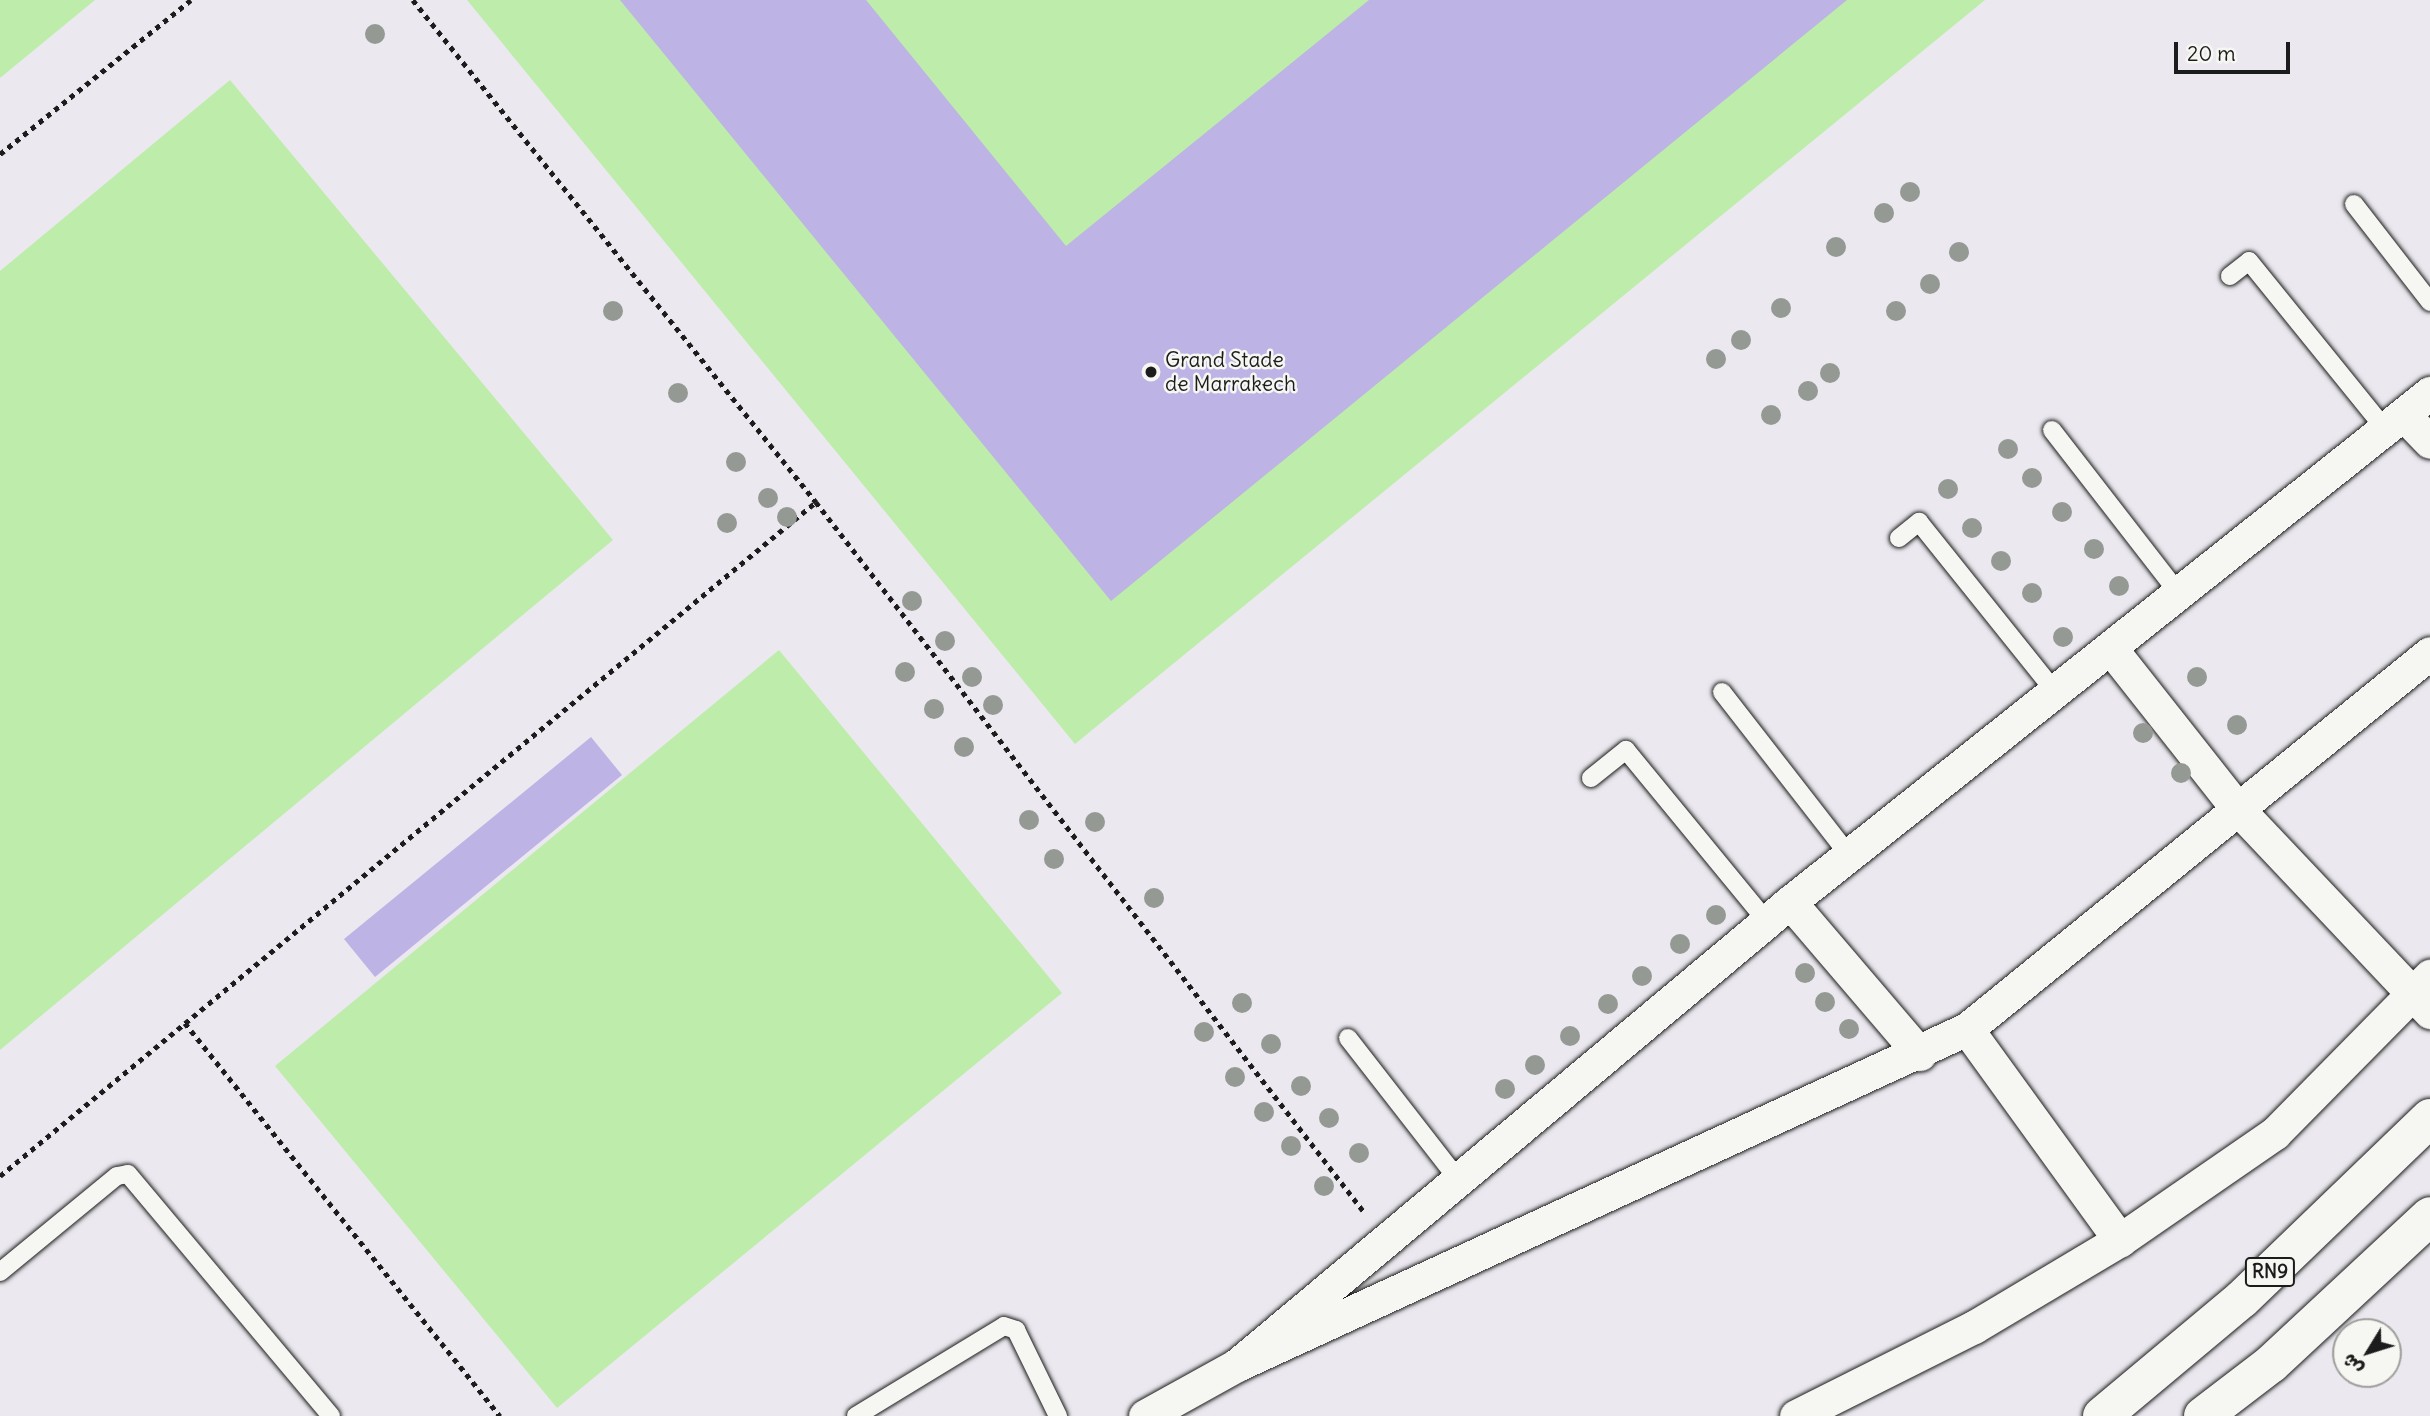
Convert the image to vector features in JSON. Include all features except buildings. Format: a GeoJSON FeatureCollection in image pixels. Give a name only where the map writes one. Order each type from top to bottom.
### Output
{"type":"FeatureCollection","features":[{"type":"Feature","properties":{"kind":"highway","name":"RN9"},"geometry":{"type":"LineString","coordinates":[[2102,1416],[2242,1299],[2430,1118]]}},
{"type":"Feature","properties":{"kind":"highway"},"geometry":{"type":"LineString","coordinates":[[2203,1416],[2271,1364],[2430,1216]]}},
{"type":"Feature","properties":{"kind":"street"},"geometry":{"type":"LineString","coordinates":[[1237,1365],[1460,1182],[1779,912],[2057,694],[2430,393]]}},
{"type":"Feature","properties":{"kind":"street"},"geometry":{"type":"LineString","coordinates":[[2395,423],[2430,442]]}},
{"type":"Feature","properties":{"kind":"street"},"geometry":{"type":"LineString","coordinates":[[1796,1416],[1974,1327],[2120,1240],[2275,1133],[2425,994],[2237,808],[2112,650]]}},
{"type":"Feature","properties":{"kind":"street"},"geometry":{"type":"LineString","coordinates":[[1145,1416],[1237,1365],[1920,1054],[1967,1029],[2430,653]]}},
{"type":"Feature","properties":{"kind":"street"},"geometry":{"type":"LineString","coordinates":[[1779,912],[1920,1054]]}},
{"type":"Feature","properties":{"kind":"street"},"geometry":{"type":"LineString","coordinates":[[1967,1029],[2120,1240]]}},
{"type":"Feature","properties":{"kind":"lane"},"geometry":{"type":"LineString","coordinates":[[2354,204],[2430,302]]}},
{"type":"Feature","properties":{"kind":"lane"},"geometry":{"type":"LineString","coordinates":[[2230,276],[2249,261],[2395,423]]}},
{"type":"Feature","properties":{"kind":"lane"},"geometry":{"type":"LineString","coordinates":[[2052,430],[2179,594]]}},
{"type":"Feature","properties":{"kind":"lane"},"geometry":{"type":"LineString","coordinates":[[1899,538],[1919,522],[2057,694]]}},
{"type":"Feature","properties":{"kind":"lane"},"geometry":{"type":"LineString","coordinates":[[1722,692],[1849,855]]}},
{"type":"Feature","properties":{"kind":"lane"},"geometry":{"type":"LineString","coordinates":[[1591,778],[1626,750],[1779,912]]}},
{"type":"Feature","properties":{"kind":"lane"},"geometry":{"type":"LineString","coordinates":[[1348,1038],[1460,1182]]}},
{"type":"Feature","properties":{"kind":"lane"},"geometry":{"type":"LineString","coordinates":[[0,1272],[117,1176],[128,1174],[331,1416]]}},
{"type":"Feature","properties":{"kind":"lane"},"geometry":{"type":"LineString","coordinates":[[856,1416],[1004,1326],[1016,1330],[1058,1416]]}},
{"type":"Feature","properties":{"kind":"path"},"geometry":{"type":"LineString","coordinates":[[0,154],[191,0]]}},
{"type":"Feature","properties":{"kind":"path"},"geometry":{"type":"LineString","coordinates":[[413,0],[816,502],[1387,1241]]}},
{"type":"Feature","properties":{"kind":"path"},"geometry":{"type":"LineString","coordinates":[[0,1176],[816,502]]}},
{"type":"Feature","properties":{"kind":"path"},"geometry":{"type":"LineString","coordinates":[[186,1023],[500,1416]]}},
{"type":"Feature","properties":{"kind":"green space"},"geometry":{"type":"Polygon","coordinates":[[[0,0],[95,0],[0,78],[0,0]]]}},
{"type":"Feature","properties":{"kind":"green space","name":"Grand Stade de Marrakech"},"geometry":{"type":"Polygon","coordinates":[[[467,0],[1985,0],[1075,744],[467,0]]]}},
{"type":"Feature","properties":{"kind":"green space"},"geometry":{"type":"Polygon","coordinates":[[[230,80],[613,540],[0,1050],[0,271],[230,80]]]}},
{"type":"Feature","properties":{"kind":"green space"},"geometry":{"type":"Polygon","coordinates":[[[779,650],[1062,993],[557,1408],[275,1066],[779,650]]]}},
{"type":"Feature","properties":{"kind":"place","name":"Grand Stade de Marrakech"},"geometry":{"type":"Point","coordinates":[1151,372]}}]}
